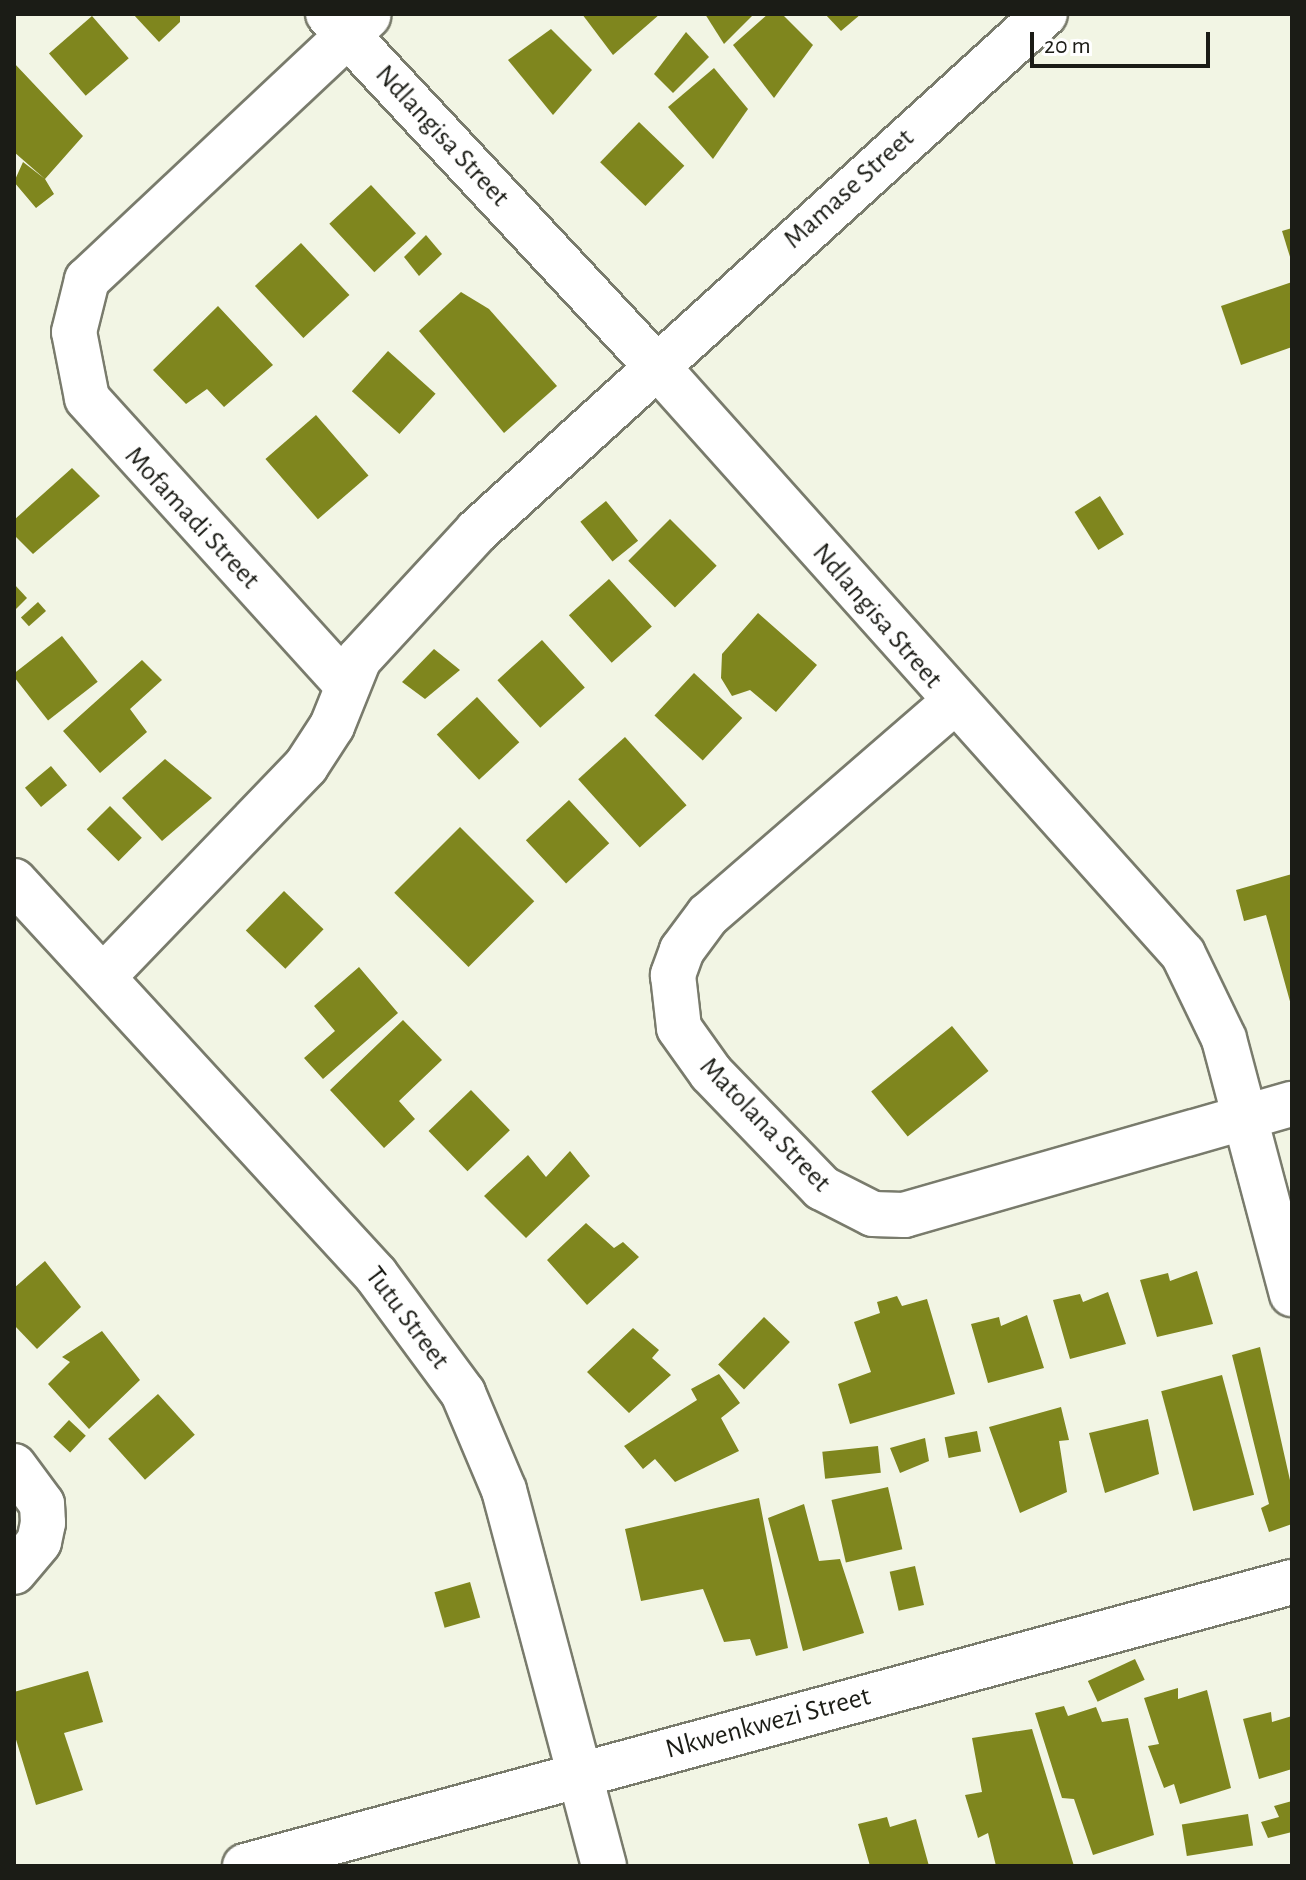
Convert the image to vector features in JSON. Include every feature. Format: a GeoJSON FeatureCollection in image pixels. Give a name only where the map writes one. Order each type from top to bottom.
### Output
{"type":"FeatureCollection","features":[{"type":"Feature","properties":{"kind":"street","name":"Mamase Street"},"geometry":{"type":"LineString","coordinates":[[654,363],[1045,14]]}},
{"type":"Feature","properties":{"kind":"street","name":"Ndlangisa Street"},"geometry":{"type":"LineString","coordinates":[[348,21],[953,703],[1183,954],[1206,990],[1245,1118],[1292,1294]]}},
{"type":"Feature","properties":{"kind":"street","name":"Mofamadi Street"},"geometry":{"type":"LineString","coordinates":[[345,683],[87,398],[74,332],[87,280],[348,21]]}},
{"type":"Feature","properties":{"kind":"street"},"geometry":{"type":"LineString","coordinates":[[103,977],[306,766],[332,726],[345,683],[477,531],[654,363]]}},
{"type":"Feature","properties":{"kind":"street","name":"Matolana Street"},"geometry":{"type":"LineString","coordinates":[[953,703],[708,915],[682,950],[673,1001],[697,1055],[822,1188],[873,1214],[904,1215],[1292,1104]]}},
{"type":"Feature","properties":{"kind":"street","name":"Tutu Street"},"geometry":{"type":"LineString","coordinates":[[14,881],[376,1275],[463,1393],[504,1490],[604,1866]]}},
{"type":"Feature","properties":{"kind":"street"},"geometry":{"type":"LineString","coordinates":[[14,1466],[42,1504],[43,1523],[39,1542],[14,1572]]}},
{"type":"Feature","properties":{"kind":"street","name":"Nkwenkwezi Street"},"geometry":{"type":"LineString","coordinates":[[245,1866],[1292,1582]]}},
{"type":"Feature","properties":{"kind":"building"},"geometry":{"type":"Polygon","coordinates":[[[133,14],[180,14],[180,22],[159,42],[133,14]]]}},
{"type":"Feature","properties":{"kind":"building"},"geometry":{"type":"Polygon","coordinates":[[[582,14],[660,14],[613,55],[582,14]]]}},
{"type":"Feature","properties":{"kind":"building"},"geometry":{"type":"Polygon","coordinates":[[[705,14],[754,14],[724,44],[705,14]]]}},
{"type":"Feature","properties":{"kind":"building"},"geometry":{"type":"Polygon","coordinates":[[[768,14],[782,14],[813,45],[774,98],[733,45],[768,14]]]}},
{"type":"Feature","properties":{"kind":"building"},"geometry":{"type":"Polygon","coordinates":[[[825,14],[861,14],[841,31],[825,14]]]}},
{"type":"Feature","properties":{"kind":"building"},"geometry":{"type":"Polygon","coordinates":[[[92,16],[129,58],[86,96],[49,53],[92,16]]]}},
{"type":"Feature","properties":{"kind":"building"},"geometry":{"type":"Polygon","coordinates":[[[551,29],[592,70],[553,115],[508,60],[551,29]]]}},
{"type":"Feature","properties":{"kind":"building"},"geometry":{"type":"Polygon","coordinates":[[[686,32],[709,57],[673,93],[654,74],[686,32]]]}},
{"type":"Feature","properties":{"kind":"building"},"geometry":{"type":"Polygon","coordinates":[[[14,63],[83,136],[45,179],[14,152],[14,63]]]}},
{"type":"Feature","properties":{"kind":"building"},"geometry":{"type":"Polygon","coordinates":[[[714,68],[748,109],[713,159],[668,107],[714,68]]]}},
{"type":"Feature","properties":{"kind":"building"},"geometry":{"type":"Polygon","coordinates":[[[639,122],[684,166],[645,206],[600,162],[639,122]]]}},
{"type":"Feature","properties":{"kind":"building"},"geometry":{"type":"Polygon","coordinates":[[[23,162],[45,179],[54,194],[36,208],[14,182],[23,162]]]}},
{"type":"Feature","properties":{"kind":"building"},"geometry":{"type":"Polygon","coordinates":[[[371,185],[416,233],[374,272],[329,224],[371,185]]]}},
{"type":"Feature","properties":{"kind":"building"},"geometry":{"type":"Polygon","coordinates":[[[1292,228],[1292,260],[1291,260],[1282,231],[1292,228]]]}},
{"type":"Feature","properties":{"kind":"building"},"geometry":{"type":"Polygon","coordinates":[[[426,235],[442,254],[419,276],[404,257],[426,235]]]}},
{"type":"Feature","properties":{"kind":"building"},"geometry":{"type":"Polygon","coordinates":[[[301,243],[349,295],[303,338],[255,286],[301,243]]]}},
{"type":"Feature","properties":{"kind":"building"},"geometry":{"type":"Polygon","coordinates":[[[1292,282],[1292,347],[1241,365],[1221,306],[1292,282]]]}},
{"type":"Feature","properties":{"kind":"building"},"geometry":{"type":"Polygon","coordinates":[[[461,292],[489,309],[557,386],[504,433],[419,331],[461,292]]]}},
{"type":"Feature","properties":{"kind":"building"},"geometry":{"type":"Polygon","coordinates":[[[218,306],[273,365],[224,407],[207,389],[186,404],[153,370],[218,306]]]}},
{"type":"Feature","properties":{"kind":"building"},"geometry":{"type":"Polygon","coordinates":[[[388,351],[436,394],[399,434],[352,391],[388,351]]]}},
{"type":"Feature","properties":{"kind":"building"},"geometry":{"type":"Polygon","coordinates":[[[316,415],[368,475],[318,519],[265,459],[316,415]]]}},
{"type":"Feature","properties":{"kind":"building"},"geometry":{"type":"Polygon","coordinates":[[[72,468],[100,496],[33,554],[14,535],[14,520],[72,468]]]}},
{"type":"Feature","properties":{"kind":"building"},"geometry":{"type":"Polygon","coordinates":[[[1100,496],[1124,534],[1098,550],[1075,512],[1100,496]]]}},
{"type":"Feature","properties":{"kind":"building"},"geometry":{"type":"Polygon","coordinates":[[[606,501],[638,541],[612,561],[580,522],[606,501]]]}},
{"type":"Feature","properties":{"kind":"building"},"geometry":{"type":"Polygon","coordinates":[[[670,519],[717,566],[675,607],[628,561],[670,519]]]}},
{"type":"Feature","properties":{"kind":"building"},"geometry":{"type":"Polygon","coordinates":[[[609,579],[652,627],[612,663],[569,615],[609,579]]]}},
{"type":"Feature","properties":{"kind":"building"},"geometry":{"type":"Polygon","coordinates":[[[14,584],[27,598],[14,611],[14,584]]]}},
{"type":"Feature","properties":{"kind":"building"},"geometry":{"type":"Polygon","coordinates":[[[38,602],[46,611],[29,626],[21,617],[38,602]]]}},
{"type":"Feature","properties":{"kind":"building"},"geometry":{"type":"Polygon","coordinates":[[[758,613],[817,665],[776,712],[750,690],[732,696],[721,678],[722,654],[758,613]]]}},
{"type":"Feature","properties":{"kind":"building"},"geometry":{"type":"Polygon","coordinates":[[[62,636],[98,682],[48,720],[14,674],[62,636]]]}},
{"type":"Feature","properties":{"kind":"building"},"geometry":{"type":"Polygon","coordinates":[[[542,640],[585,688],[540,728],[497,680],[542,640]]]}},
{"type":"Feature","properties":{"kind":"building"},"geometry":{"type":"Polygon","coordinates":[[[434,649],[460,670],[425,699],[402,682],[434,649]]]}},
{"type":"Feature","properties":{"kind":"building"},"geometry":{"type":"Polygon","coordinates":[[[142,660],[162,680],[130,709],[147,732],[100,773],[63,731],[142,660]]]}},
{"type":"Feature","properties":{"kind":"building"},"geometry":{"type":"Polygon","coordinates":[[[694,673],[742,718],[703,760],[654,715],[694,673]]]}},
{"type":"Feature","properties":{"kind":"building"},"geometry":{"type":"Polygon","coordinates":[[[477,697],[519,742],[479,780],[437,735],[477,697]]]}},
{"type":"Feature","properties":{"kind":"building"},"geometry":{"type":"Polygon","coordinates":[[[625,737],[687,805],[640,848],[578,779],[625,737]]]}},
{"type":"Feature","properties":{"kind":"building"},"geometry":{"type":"Polygon","coordinates":[[[165,759],[212,798],[162,841],[122,798],[165,759]]]}},
{"type":"Feature","properties":{"kind":"building"},"geometry":{"type":"Polygon","coordinates":[[[51,766],[67,785],[41,807],[25,788],[51,766]]]}},
{"type":"Feature","properties":{"kind":"building"},"geometry":{"type":"Polygon","coordinates":[[[569,800],[609,843],[566,883],[526,840],[569,800]]]}},
{"type":"Feature","properties":{"kind":"building"},"geometry":{"type":"Polygon","coordinates":[[[110,806],[142,838],[118,861],[87,829],[110,806]]]}},
{"type":"Feature","properties":{"kind":"building"},"geometry":{"type":"Polygon","coordinates":[[[460,827],[534,901],[468,967],[394,893],[460,827]]]}},
{"type":"Feature","properties":{"kind":"building"},"geometry":{"type":"Polygon","coordinates":[[[1292,874],[1291,1005],[1266,915],[1244,921],[1236,890],[1292,874]]]}},
{"type":"Feature","properties":{"kind":"building"},"geometry":{"type":"Polygon","coordinates":[[[284,891],[324,929],[285,969],[246,931],[284,891]]]}},
{"type":"Feature","properties":{"kind":"building"},"geometry":{"type":"Polygon","coordinates":[[[359,967],[398,1013],[323,1079],[304,1058],[335,1031],[314,1006],[359,967]]]}},
{"type":"Feature","properties":{"kind":"building"},"geometry":{"type":"Polygon","coordinates":[[[403,1020],[442,1060],[399,1101],[415,1119],[384,1148],[330,1090],[403,1020]]]}},
{"type":"Feature","properties":{"kind":"building"},"geometry":{"type":"Polygon","coordinates":[[[952,1026],[989,1071],[908,1137],[871,1091],[952,1026]]]}},
{"type":"Feature","properties":{"kind":"building"},"geometry":{"type":"Polygon","coordinates":[[[471,1090],[510,1130],[467,1171],[429,1131],[471,1090]]]}},
{"type":"Feature","properties":{"kind":"building"},"geometry":{"type":"Polygon","coordinates":[[[570,1151],[590,1176],[526,1238],[484,1196],[528,1155],[546,1177],[570,1151]]]}},
{"type":"Feature","properties":{"kind":"building"},"geometry":{"type":"Polygon","coordinates":[[[586,1223],[614,1248],[623,1242],[639,1257],[587,1305],[547,1260],[586,1223]]]}},
{"type":"Feature","properties":{"kind":"building"},"geometry":{"type":"Polygon","coordinates":[[[45,1261],[81,1307],[37,1349],[14,1325],[14,1288],[45,1261]]]}},
{"type":"Feature","properties":{"kind":"building"},"geometry":{"type":"Polygon","coordinates":[[[1197,1271],[1213,1324],[1157,1337],[1140,1280],[1168,1273],[1170,1281],[1197,1271]]]}},
{"type":"Feature","properties":{"kind":"building"},"geometry":{"type":"Polygon","coordinates":[[[1108,1292],[1126,1344],[1070,1359],[1053,1300],[1080,1294],[1083,1302],[1108,1292]]]}},
{"type":"Feature","properties":{"kind":"building"},"geometry":{"type":"Polygon","coordinates":[[[897,1296],[902,1306],[927,1299],[955,1394],[850,1424],[838,1384],[871,1372],[854,1322],[880,1313],[877,1302],[897,1296]]]}},
{"type":"Feature","properties":{"kind":"building"},"geometry":{"type":"Polygon","coordinates":[[[1027,1315],[1044,1368],[988,1383],[971,1324],[999,1317],[1001,1326],[1027,1315]]]}},
{"type":"Feature","properties":{"kind":"building"},"geometry":{"type":"Polygon","coordinates":[[[764,1317],[790,1342],[744,1389],[718,1364],[764,1317]]]}},
{"type":"Feature","properties":{"kind":"building"},"geometry":{"type":"Polygon","coordinates":[[[633,1328],[659,1350],[652,1358],[671,1375],[629,1413],[587,1372],[633,1328]]]}},
{"type":"Feature","properties":{"kind":"building"},"geometry":{"type":"Polygon","coordinates":[[[102,1331],[140,1380],[89,1429],[48,1384],[70,1362],[62,1357],[102,1331]]]}},
{"type":"Feature","properties":{"kind":"building"},"geometry":{"type":"Polygon","coordinates":[[[1260,1347],[1292,1489],[1292,1524],[1269,1532],[1261,1508],[1269,1504],[1232,1355],[1260,1347]]]}},
{"type":"Feature","properties":{"kind":"building"},"geometry":{"type":"Polygon","coordinates":[[[719,1374],[740,1403],[721,1418],[739,1451],[675,1482],[655,1459],[643,1469],[624,1446],[697,1400],[691,1389],[719,1374]]]}},
{"type":"Feature","properties":{"kind":"building"},"geometry":{"type":"Polygon","coordinates":[[[1222,1375],[1254,1495],[1193,1511],[1161,1391],[1222,1375]]]}},
{"type":"Feature","properties":{"kind":"building"},"geometry":{"type":"Polygon","coordinates":[[[158,1394],[195,1435],[145,1480],[108,1439],[158,1394]]]}},
{"type":"Feature","properties":{"kind":"building"},"geometry":{"type":"Polygon","coordinates":[[[1061,1407],[1069,1440],[1059,1441],[1067,1492],[1020,1513],[989,1427],[1061,1407]]]}},
{"type":"Feature","properties":{"kind":"building"},"geometry":{"type":"Polygon","coordinates":[[[1148,1419],[1159,1474],[1105,1493],[1089,1433],[1148,1419]]]}},
{"type":"Feature","properties":{"kind":"building"},"geometry":{"type":"Polygon","coordinates":[[[69,1420],[86,1436],[70,1453],[53,1437],[69,1420]]]}},
{"type":"Feature","properties":{"kind":"building"},"geometry":{"type":"Polygon","coordinates":[[[977,1431],[981,1452],[949,1458],[945,1437],[977,1431]]]}},
{"type":"Feature","properties":{"kind":"building"},"geometry":{"type":"Polygon","coordinates":[[[925,1438],[929,1461],[900,1473],[890,1448],[925,1438]]]}},
{"type":"Feature","properties":{"kind":"building"},"geometry":{"type":"Polygon","coordinates":[[[878,1446],[881,1473],[825,1479],[822,1452],[878,1446]]]}},
{"type":"Feature","properties":{"kind":"building"},"geometry":{"type":"Polygon","coordinates":[[[888,1487],[902,1549],[846,1562],[831,1500],[888,1487]]]}},
{"type":"Feature","properties":{"kind":"building"},"geometry":{"type":"Polygon","coordinates":[[[759,1498],[788,1648],[756,1656],[750,1639],[724,1642],[703,1589],[641,1601],[625,1529],[759,1498]]]}},
{"type":"Feature","properties":{"kind":"building"},"geometry":{"type":"Polygon","coordinates":[[[804,1504],[819,1561],[840,1559],[864,1633],[803,1651],[768,1518],[804,1504]]]}},
{"type":"Feature","properties":{"kind":"building"},"geometry":{"type":"Polygon","coordinates":[[[915,1566],[924,1605],[899,1611],[890,1572],[915,1566]]]}},
{"type":"Feature","properties":{"kind":"building"},"geometry":{"type":"Polygon","coordinates":[[[470,1582],[480,1618],[445,1628],[434,1592],[470,1582]]]}},
{"type":"Feature","properties":{"kind":"building"},"geometry":{"type":"Polygon","coordinates":[[[1135,1659],[1145,1680],[1098,1702],[1088,1681],[1135,1659]]]}},
{"type":"Feature","properties":{"kind":"building"},"geometry":{"type":"Polygon","coordinates":[[[88,1671],[103,1722],[64,1733],[83,1790],[36,1805],[14,1733],[14,1692],[88,1671]]]}},
{"type":"Feature","properties":{"kind":"building"},"geometry":{"type":"Polygon","coordinates":[[[1178,1688],[1178,1699],[1207,1690],[1231,1788],[1180,1804],[1174,1784],[1164,1788],[1148,1746],[1159,1744],[1144,1698],[1178,1688]]]}},
{"type":"Feature","properties":{"kind":"building"},"geometry":{"type":"Polygon","coordinates":[[[1064,1706],[1068,1716],[1096,1707],[1102,1722],[1128,1718],[1154,1835],[1093,1855],[1074,1799],[1062,1798],[1035,1713],[1064,1706]]]}},
{"type":"Feature","properties":{"kind":"building"},"geometry":{"type":"Polygon","coordinates":[[[1271,1712],[1272,1722],[1292,1716],[1292,1769],[1259,1779],[1243,1719],[1271,1712]]]}},
{"type":"Feature","properties":{"kind":"building"},"geometry":{"type":"Polygon","coordinates":[[[1032,1729],[1074,1866],[996,1866],[988,1833],[978,1838],[965,1795],[982,1792],[972,1738],[1032,1729]]]}},
{"type":"Feature","properties":{"kind":"building"},"geometry":{"type":"Polygon","coordinates":[[[1292,1801],[1292,1832],[1268,1838],[1261,1822],[1279,1817],[1274,1806],[1292,1801]]]}},
{"type":"Feature","properties":{"kind":"building"},"geometry":{"type":"Polygon","coordinates":[[[1248,1814],[1253,1846],[1187,1856],[1182,1824],[1248,1814]]]}},
{"type":"Feature","properties":{"kind":"building"},"geometry":{"type":"Polygon","coordinates":[[[887,1817],[890,1827],[916,1819],[929,1866],[870,1866],[858,1824],[887,1817]]]}}]}
